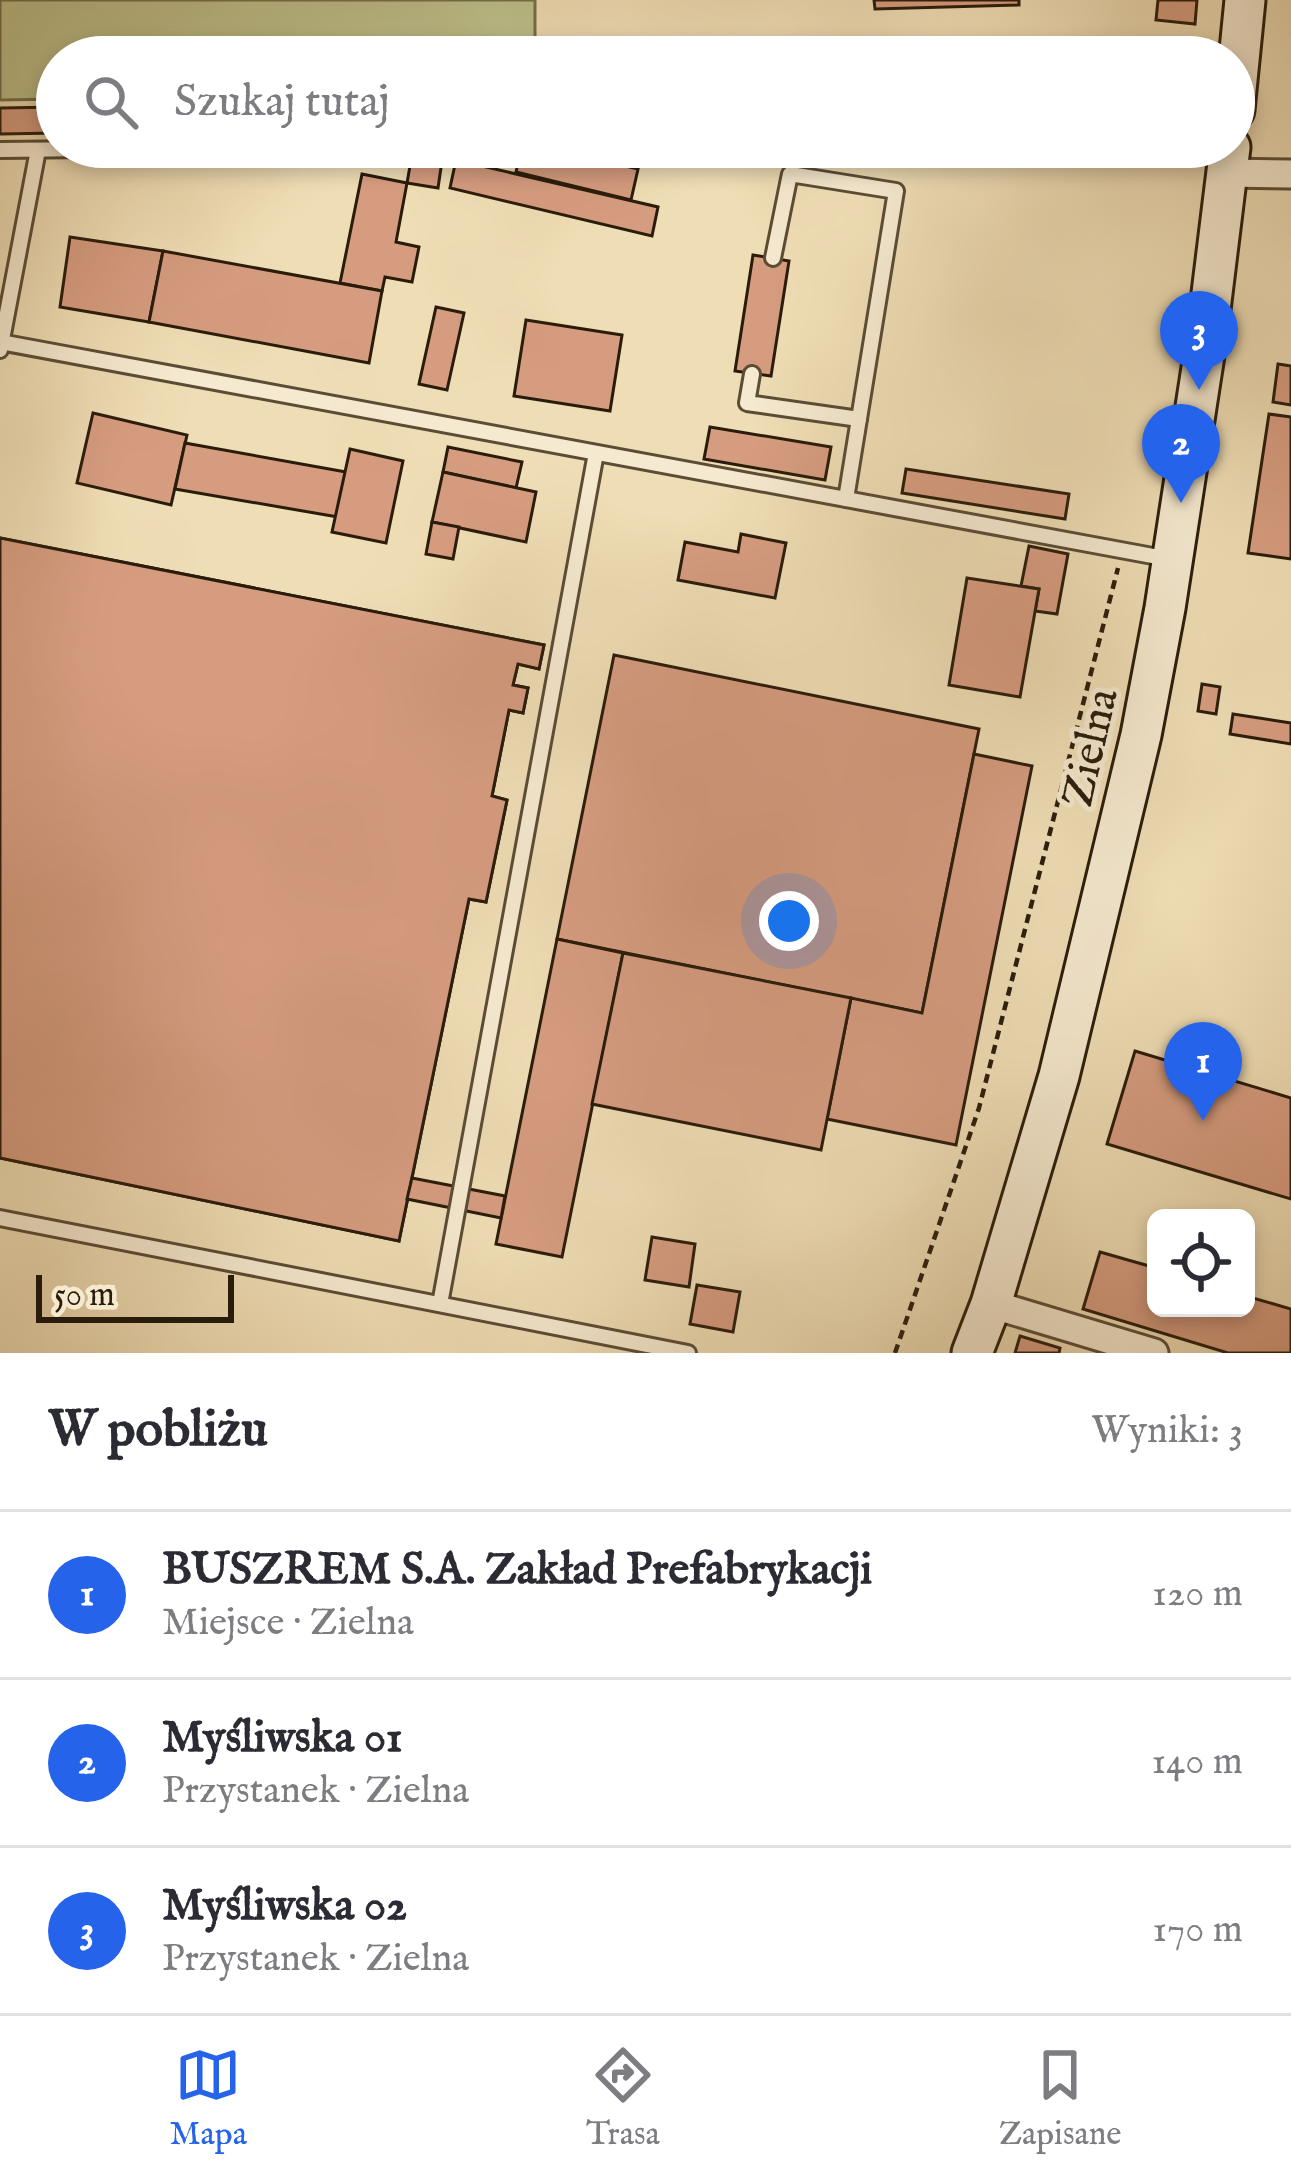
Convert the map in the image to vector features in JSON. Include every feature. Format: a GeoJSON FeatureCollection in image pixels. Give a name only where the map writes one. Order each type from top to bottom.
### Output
{"type":"FeatureCollection","features":[{"type":"Feature","properties":{"kind":"street"},"geometry":{"type":"LineString","coordinates":[[1241,36],[1245,0]]}},
{"type":"Feature","properties":{"kind":"street"},"geometry":{"type":"LineString","coordinates":[[1255,166],[1291,174]]}},
{"type":"Feature","properties":{"kind":"street","name":"Zielna"},"geometry":{"type":"LineString","coordinates":[[972,1353],[992,1304],[1059,1076],[1149,695],[1206,342],[1227,168]]}},
{"type":"Feature","properties":{"kind":"street"},"geometry":{"type":"LineString","coordinates":[[992,1304],[1092,1343],[1154,1353]]}},
{"type":"Feature","properties":{"kind":"lane"},"geometry":{"type":"LineString","coordinates":[[0,150],[36,150]]}},
{"type":"Feature","properties":{"kind":"lane"},"geometry":{"type":"LineString","coordinates":[[36,160],[0,345],[1172,560]]}},
{"type":"Feature","properties":{"kind":"lane"},"geometry":{"type":"LineString","coordinates":[[773,258],[790,174],[896,191],[846,500]]}},
{"type":"Feature","properties":{"kind":"lane"},"geometry":{"type":"LineString","coordinates":[[752,374],[747,403],[859,419]]}},
{"type":"Feature","properties":{"kind":"lane"},"geometry":{"type":"LineString","coordinates":[[440,1304],[596,453]]}},
{"type":"Feature","properties":{"kind":"lane"},"geometry":{"type":"LineString","coordinates":[[0,1218],[688,1353]]}},
{"type":"Feature","properties":{"kind":"path"},"geometry":{"type":"LineString","coordinates":[[895,1353],[980,1108],[1123,551]]}},
{"type":"Feature","properties":{"kind":"green space"},"geometry":{"type":"Polygon","coordinates":[[[0,0],[535,0],[535,36],[36,36],[36,99],[0,100],[0,0]]]}},
{"type":"Feature","properties":{"kind":"building"},"geometry":{"type":"Polygon","coordinates":[[[874,0],[1019,0],[1019,5],[875,9],[874,0]]]}},
{"type":"Feature","properties":{"kind":"building"},"geometry":{"type":"Polygon","coordinates":[[[1158,0],[1197,0],[1195,24],[1156,20],[1158,0]]]}},
{"type":"Feature","properties":{"kind":"building"},"geometry":{"type":"Polygon","coordinates":[[[36,107],[36,133],[0,134],[0,108],[36,107]]]}},
{"type":"Feature","properties":{"kind":"building"},"geometry":{"type":"Polygon","coordinates":[[[410,168],[441,168],[438,188],[407,183],[410,168]]]}},
{"type":"Feature","properties":{"kind":"building"},"geometry":{"type":"Polygon","coordinates":[[[454,168],[490,168],[658,207],[652,236],[450,188],[454,168]]]}},
{"type":"Feature","properties":{"kind":"building"},"geometry":{"type":"Polygon","coordinates":[[[517,168],[638,169],[631,200],[516,172],[517,168]]]}},
{"type":"Feature","properties":{"kind":"building"},"geometry":{"type":"Polygon","coordinates":[[[362,174],[407,183],[396,242],[419,247],[412,282],[385,277],[382,291],[340,283],[362,174]]]}},
{"type":"Feature","properties":{"kind":"building"},"geometry":{"type":"Polygon","coordinates":[[[70,237],[163,251],[149,322],[60,307],[70,237]]]}},
{"type":"Feature","properties":{"kind":"building"},"geometry":{"type":"Polygon","coordinates":[[[163,251],[382,291],[369,363],[149,322],[163,251]]]}},
{"type":"Feature","properties":{"kind":"building"},"geometry":{"type":"Polygon","coordinates":[[[753,255],[789,261],[771,376],[735,371],[753,255]]]}},
{"type":"Feature","properties":{"kind":"building"},"geometry":{"type":"Polygon","coordinates":[[[436,307],[464,313],[447,390],[419,384],[436,307]]]}},
{"type":"Feature","properties":{"kind":"building"},"geometry":{"type":"Polygon","coordinates":[[[526,320],[622,335],[610,411],[514,396],[526,320]]]}},
{"type":"Feature","properties":{"kind":"building"},"geometry":{"type":"Polygon","coordinates":[[[1278,364],[1291,366],[1291,405],[1273,402],[1278,364]]]}},
{"type":"Feature","properties":{"kind":"building"},"geometry":{"type":"Polygon","coordinates":[[[93,413],[187,435],[171,505],[77,483],[93,413]]]}},
{"type":"Feature","properties":{"kind":"building"},"geometry":{"type":"Polygon","coordinates":[[[1269,414],[1291,417],[1291,559],[1248,553],[1269,414]]]}},
{"type":"Feature","properties":{"kind":"building"},"geometry":{"type":"Polygon","coordinates":[[[710,427],[831,447],[825,480],[704,459],[710,427]]]}},
{"type":"Feature","properties":{"kind":"building"},"geometry":{"type":"Polygon","coordinates":[[[185,443],[346,472],[338,517],[175,489],[185,443]]]}},
{"type":"Feature","properties":{"kind":"building"},"geometry":{"type":"Polygon","coordinates":[[[448,447],[522,462],[516,488],[443,472],[448,447]]]}},
{"type":"Feature","properties":{"kind":"building"},"geometry":{"type":"Polygon","coordinates":[[[350,449],[403,461],[386,543],[332,532],[350,449]]]}},
{"type":"Feature","properties":{"kind":"building"},"geometry":{"type":"Polygon","coordinates":[[[906,469],[1069,494],[1065,519],[902,493],[906,469]]]}},
{"type":"Feature","properties":{"kind":"building"},"geometry":{"type":"Polygon","coordinates":[[[443,472],[536,492],[526,542],[432,522],[443,472]]]}},
{"type":"Feature","properties":{"kind":"building"},"geometry":{"type":"Polygon","coordinates":[[[432,522],[459,527],[453,559],[426,554],[432,522]]]}},
{"type":"Feature","properties":{"kind":"building"},"geometry":{"type":"Polygon","coordinates":[[[741,534],[786,543],[775,598],[678,580],[685,542],[738,552],[741,534]]]}},
{"type":"Feature","properties":{"kind":"building"},"geometry":{"type":"Polygon","coordinates":[[[0,538],[544,645],[539,669],[518,664],[513,685],[528,688],[523,713],[509,710],[492,796],[507,800],[486,902],[469,899],[399,1241],[0,1158],[0,538]]]}},
{"type":"Feature","properties":{"kind":"building"},"geometry":{"type":"Polygon","coordinates":[[[0,538],[544,645],[539,669],[518,664],[513,685],[528,688],[523,713],[509,710],[492,796],[507,800],[486,902],[469,899],[399,1241],[0,1158],[0,538]]]}},
{"type":"Feature","properties":{"kind":"building"},"geometry":{"type":"Polygon","coordinates":[[[1029,546],[1068,554],[1057,614],[1035,611],[1039,589],[1021,586],[1029,546]]]}},
{"type":"Feature","properties":{"kind":"building"},"geometry":{"type":"Polygon","coordinates":[[[967,578],[1039,589],[1020,697],[949,685],[967,578]]]}},
{"type":"Feature","properties":{"kind":"building"},"geometry":{"type":"Polygon","coordinates":[[[614,655],[979,729],[922,1013],[557,939],[614,655]]]}},
{"type":"Feature","properties":{"kind":"building"},"geometry":{"type":"Polygon","coordinates":[[[1202,684],[1220,687],[1216,714],[1198,711],[1202,684]]]}},
{"type":"Feature","properties":{"kind":"building"},"geometry":{"type":"Polygon","coordinates":[[[1233,714],[1291,723],[1291,744],[1230,734],[1233,714]]]}},
{"type":"Feature","properties":{"kind":"building"},"geometry":{"type":"Polygon","coordinates":[[[974,754],[1032,766],[956,1145],[827,1119],[851,998],[922,1013],[974,754]]]}},
{"type":"Feature","properties":{"kind":"building"},"geometry":{"type":"Polygon","coordinates":[[[557,939],[623,953],[562,1257],[496,1244],[557,939]]]}},
{"type":"Feature","properties":{"kind":"building"},"geometry":{"type":"Polygon","coordinates":[[[623,953],[851,998],[821,1150],[592,1104],[623,953]]]}},
{"type":"Feature","properties":{"kind":"building"},"geometry":{"type":"Polygon","coordinates":[[[1135,1051],[1291,1098],[1291,1199],[1107,1144],[1135,1051]]]}},
{"type":"Feature","properties":{"kind":"building"},"geometry":{"type":"Polygon","coordinates":[[[412,1178],[505,1196],[501,1218],[407,1199],[412,1178]]]}},
{"type":"Feature","properties":{"kind":"building"},"geometry":{"type":"Polygon","coordinates":[[[652,1237],[695,1244],[689,1287],[645,1280],[652,1237]]]}},
{"type":"Feature","properties":{"kind":"building"},"geometry":{"type":"Polygon","coordinates":[[[1100,1252],[1147,1265],[1147,1317],[1255,1317],[1255,1299],[1291,1309],[1291,1353],[1228,1353],[1083,1309],[1100,1252]]]}},
{"type":"Feature","properties":{"kind":"building"},"geometry":{"type":"Polygon","coordinates":[[[697,1285],[740,1292],[733,1332],[690,1324],[697,1285]]]}},
{"type":"Feature","properties":{"kind":"building"},"geometry":{"type":"Polygon","coordinates":[[[1020,1336],[1060,1348],[1059,1353],[1015,1353],[1020,1336]]]}},
{"type":"Feature","properties":{"kind":"place","name":"Myśliwska 02"},"geometry":{"type":"Point","coordinates":[1199,390]}},
{"type":"Feature","properties":{"kind":"place","name":"Myśliwska 01"},"geometry":{"type":"Point","coordinates":[1181,503]}},
{"type":"Feature","properties":{"kind":"place","name":"BUSZREM S.A. Zakład Prefabrykacji"},"geometry":{"type":"Point","coordinates":[1203,1121]}}]}
